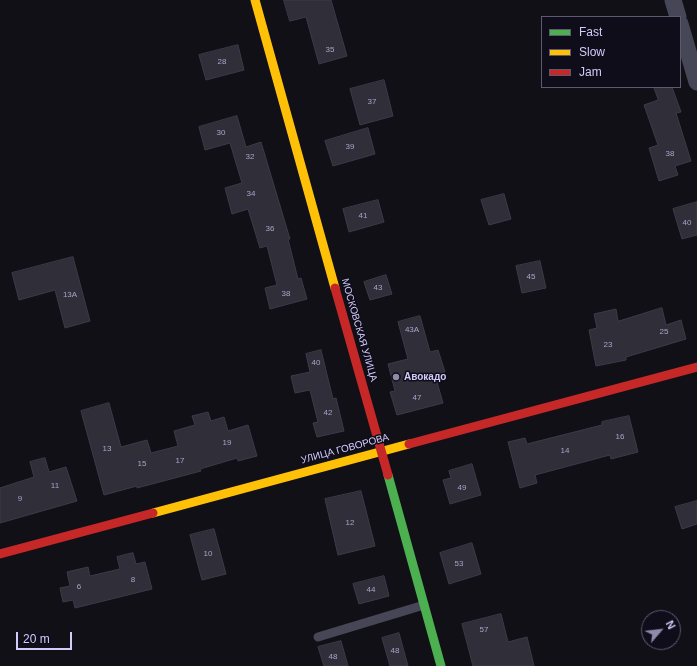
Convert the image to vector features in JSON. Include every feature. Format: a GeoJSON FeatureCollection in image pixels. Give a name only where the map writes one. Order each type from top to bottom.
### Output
{"type":"FeatureCollection","features":[{"type":"Feature","properties":{"kind":"street","name":"МОСКОВСКАЯ УЛИЦА"},"geometry":{"type":"LineString","coordinates":[[255,0],[441,666]]}},
{"type":"Feature","properties":{"kind":"street"},"geometry":{"type":"LineString","coordinates":[[673,0],[678,16]]}},
{"type":"Feature","properties":{"kind":"street"},"geometry":{"type":"LineString","coordinates":[[681,27],[697,82]]}},
{"type":"Feature","properties":{"kind":"street","name":"УЛИЦА ГОВОРОВА"},"geometry":{"type":"LineString","coordinates":[[0,554],[697,367]]}},
{"type":"Feature","properties":{"kind":"lane"},"geometry":{"type":"LineString","coordinates":[[318,637],[424,605]]}},
{"type":"Feature","properties":{"kind":"building"},"geometry":{"type":"Polygon","coordinates":[[[284,0],[331,0],[347,56],[319,64],[306,17],[290,21],[284,0]]]}},
{"type":"Feature","properties":{"kind":"building"},"geometry":{"type":"Polygon","coordinates":[[[238,45],[244,70],[206,80],[199,55],[238,45]]]}},
{"type":"Feature","properties":{"kind":"building"},"geometry":{"type":"Polygon","coordinates":[[[384,80],[393,116],[360,125],[350,89],[384,80]]]}},
{"type":"Feature","properties":{"kind":"building"},"geometry":{"type":"Polygon","coordinates":[[[654,88],[672,88],[681,112],[676,113],[691,161],[675,166],[678,175],[659,181],[649,148],[658,145],[644,105],[658,100],[654,88]]]}},
{"type":"Feature","properties":{"kind":"building"},"geometry":{"type":"Polygon","coordinates":[[[237,116],[246,147],[261,142],[290,239],[288,239],[298,279],[301,278],[307,299],[270,309],[265,288],[277,285],[267,246],[260,248],[248,209],[232,214],[225,188],[242,183],[230,143],[205,150],[199,127],[237,116]]]}},
{"type":"Feature","properties":{"kind":"building"},"geometry":{"type":"Polygon","coordinates":[[[368,128],[375,154],[333,166],[325,141],[368,128]]]}},
{"type":"Feature","properties":{"kind":"building"},"geometry":{"type":"Polygon","coordinates":[[[504,194],[511,219],[489,225],[481,200],[504,194]]]}},
{"type":"Feature","properties":{"kind":"building"},"geometry":{"type":"Polygon","coordinates":[[[378,200],[384,222],[349,232],[343,209],[378,200]]]}},
{"type":"Feature","properties":{"kind":"building"},"geometry":{"type":"Polygon","coordinates":[[[697,202],[697,235],[682,239],[673,209],[697,202]]]}},
{"type":"Feature","properties":{"kind":"building"},"geometry":{"type":"Polygon","coordinates":[[[73,257],[90,321],[65,328],[55,290],[19,300],[12,273],[73,257]]]}},
{"type":"Feature","properties":{"kind":"building"},"geometry":{"type":"Polygon","coordinates":[[[540,261],[546,288],[522,293],[516,266],[540,261]]]}},
{"type":"Feature","properties":{"kind":"building"},"geometry":{"type":"Polygon","coordinates":[[[386,275],[392,294],[370,300],[364,282],[386,275]]]}},
{"type":"Feature","properties":{"kind":"building"},"geometry":{"type":"Polygon","coordinates":[[[662,308],[666,325],[681,320],[686,339],[626,357],[626,360],[596,366],[589,330],[597,328],[594,314],[616,309],[618,321],[662,308]]]}},
{"type":"Feature","properties":{"kind":"building"},"geometry":{"type":"Polygon","coordinates":[[[420,316],[430,352],[438,350],[445,372],[435,375],[443,403],[397,415],[390,392],[395,391],[388,364],[408,359],[398,322],[420,316]]]}},
{"type":"Feature","properties":{"kind":"building"},"geometry":{"type":"Polygon","coordinates":[[[321,350],[333,399],[336,398],[344,431],[317,437],[313,423],[318,422],[310,390],[295,393],[291,376],[310,372],[306,354],[321,350]]]}},
{"type":"Feature","properties":{"kind":"building"},"geometry":{"type":"Polygon","coordinates":[[[109,403],[121,447],[147,440],[151,453],[178,446],[174,431],[195,425],[192,416],[208,412],[211,421],[224,417],[228,431],[248,425],[257,456],[238,461],[237,458],[200,469],[201,471],[104,495],[81,411],[109,403]]]}},
{"type":"Feature","properties":{"kind":"building"},"geometry":{"type":"Polygon","coordinates":[[[629,416],[638,452],[611,459],[610,455],[535,475],[537,483],[520,488],[508,442],[525,438],[527,444],[602,425],[602,422],[629,416]]]}},
{"type":"Feature","properties":{"kind":"building"},"geometry":{"type":"Polygon","coordinates":[[[45,458],[49,472],[66,467],[77,501],[0,523],[0,488],[34,477],[30,462],[45,458]]]}},
{"type":"Feature","properties":{"kind":"building"},"geometry":{"type":"Polygon","coordinates":[[[472,464],[481,495],[450,504],[443,480],[451,478],[449,471],[472,464]]]}},
{"type":"Feature","properties":{"kind":"building"},"geometry":{"type":"Polygon","coordinates":[[[361,491],[375,546],[338,555],[325,499],[361,491]]]}},
{"type":"Feature","properties":{"kind":"building"},"geometry":{"type":"Polygon","coordinates":[[[697,501],[697,524],[682,529],[675,507],[697,501]]]}},
{"type":"Feature","properties":{"kind":"building"},"geometry":{"type":"Polygon","coordinates":[[[214,529],[226,574],[202,580],[190,535],[214,529]]]}},
{"type":"Feature","properties":{"kind":"building"},"geometry":{"type":"Polygon","coordinates":[[[472,543],[481,574],[449,584],[440,553],[472,543]]]}},
{"type":"Feature","properties":{"kind":"building"},"geometry":{"type":"Polygon","coordinates":[[[133,553],[136,564],[145,562],[152,589],[75,608],[73,600],[63,602],[60,588],[70,586],[67,572],[88,567],[90,576],[120,569],[117,557],[133,553]]]}},
{"type":"Feature","properties":{"kind":"building"},"geometry":{"type":"Polygon","coordinates":[[[384,576],[389,596],[359,604],[353,584],[384,576]]]}},
{"type":"Feature","properties":{"kind":"building"},"geometry":{"type":"Polygon","coordinates":[[[501,614],[508,642],[527,637],[534,666],[473,666],[462,624],[501,614]]]}},
{"type":"Feature","properties":{"kind":"building"},"geometry":{"type":"Polygon","coordinates":[[[399,633],[408,666],[390,666],[382,638],[399,633]]]}},
{"type":"Feature","properties":{"kind":"building"},"geometry":{"type":"Polygon","coordinates":[[[341,641],[348,666],[324,666],[318,647],[341,641]]]}},
{"type":"Feature","properties":{"kind":"traffic: fast"},"geometry":{"type":"LineString","coordinates":[[388,475],[441,666]]}},
{"type":"Feature","properties":{"kind":"traffic: slow"},"geometry":{"type":"LineString","coordinates":[[255,0],[335,288]]}},
{"type":"Feature","properties":{"kind":"traffic: slow"},"geometry":{"type":"LineString","coordinates":[[153,513],[409,444]]}},
{"type":"Feature","properties":{"kind":"traffic: jam"},"geometry":{"type":"LineString","coordinates":[[335,288],[388,475]]}},
{"type":"Feature","properties":{"kind":"traffic: jam"},"geometry":{"type":"LineString","coordinates":[[409,444],[697,367]]}},
{"type":"Feature","properties":{"kind":"traffic: jam"},"geometry":{"type":"LineString","coordinates":[[0,554],[153,513]]}},
{"type":"Feature","properties":{"kind":"place","name":"Авокадо"},"geometry":{"type":"Point","coordinates":[396,377]}}]}
